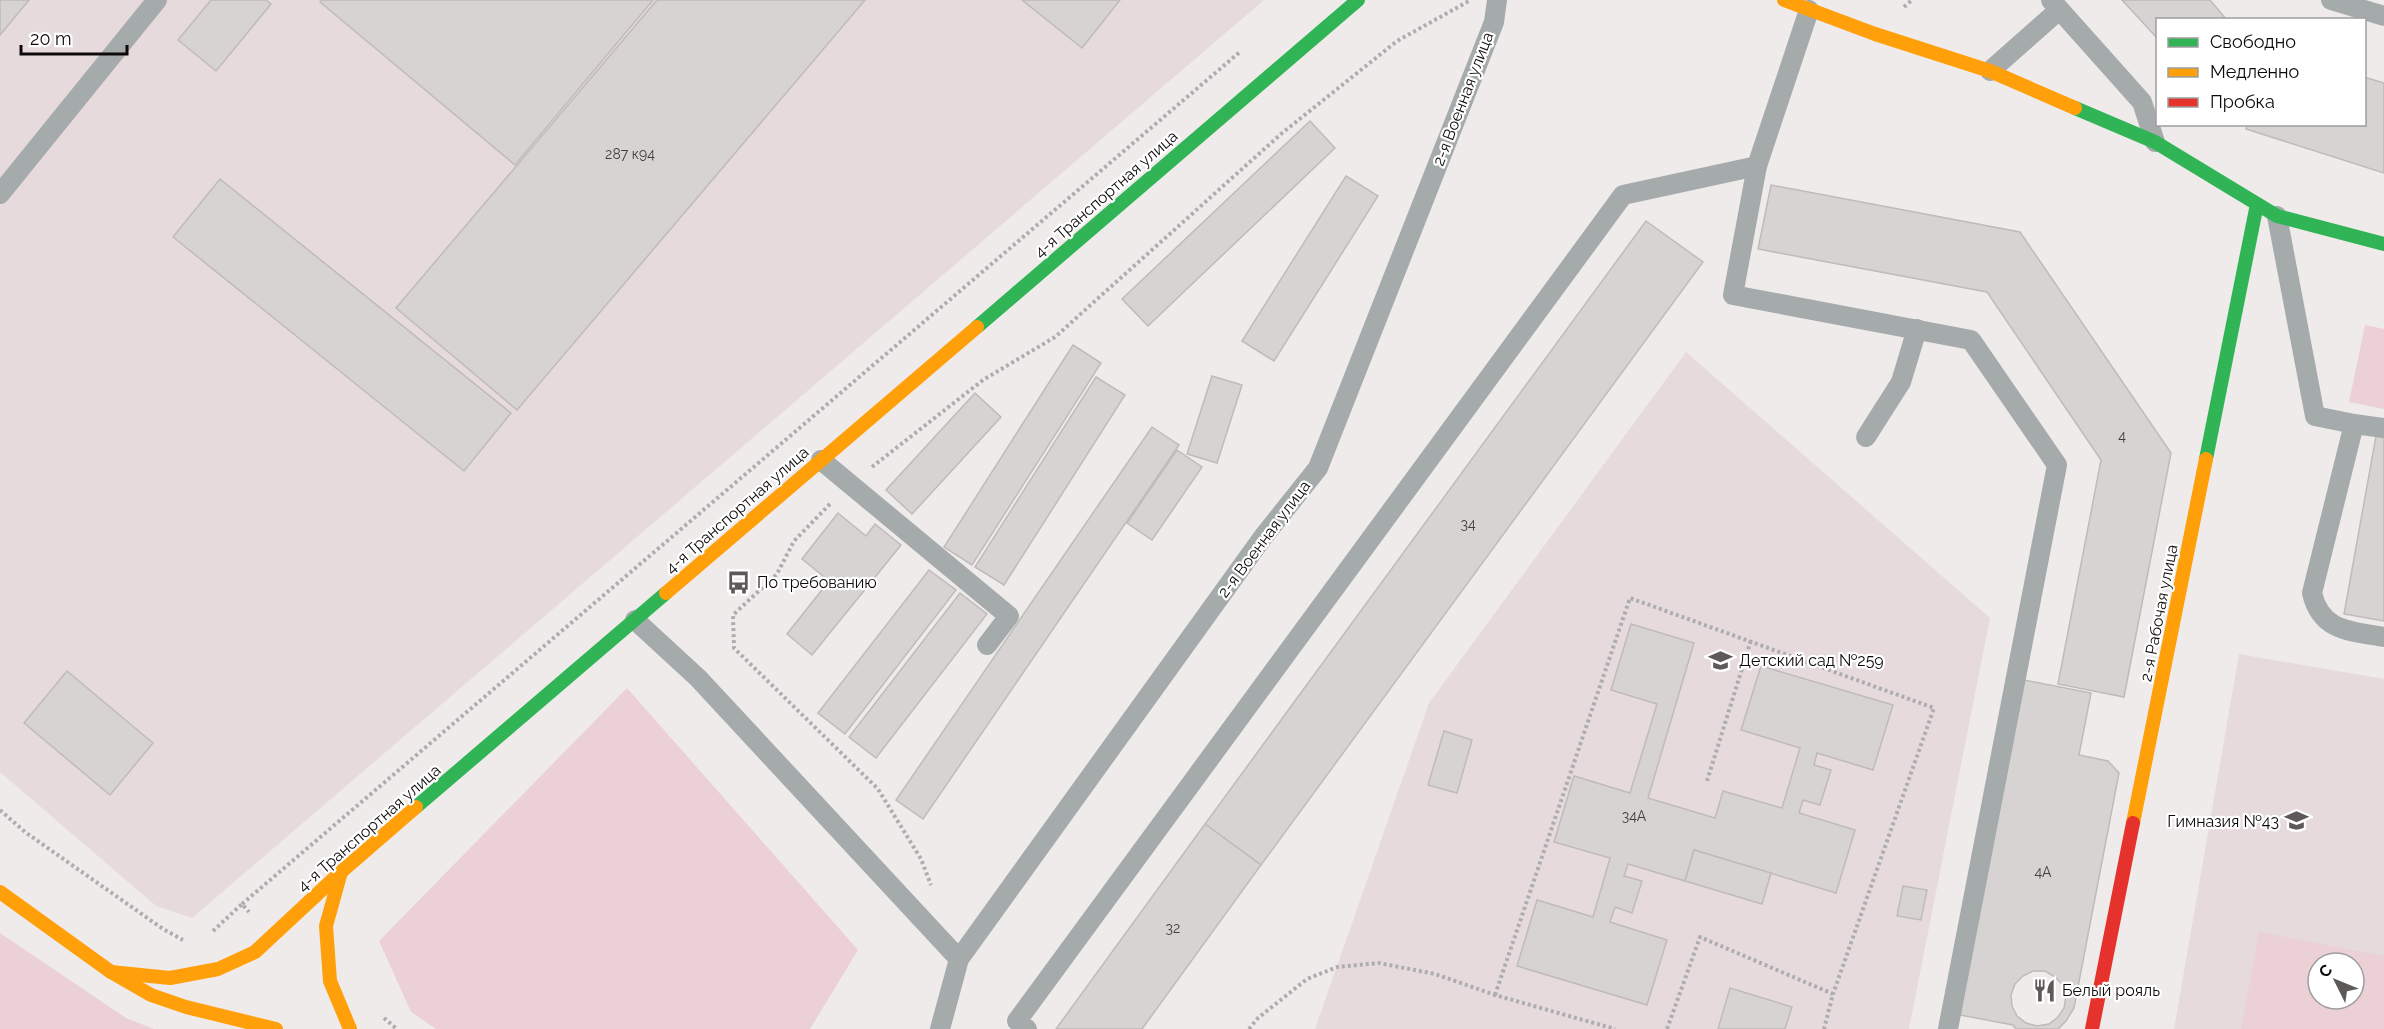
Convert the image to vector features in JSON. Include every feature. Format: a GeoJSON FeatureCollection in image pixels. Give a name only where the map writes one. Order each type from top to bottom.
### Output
{"type":"FeatureCollection","features":[{"type":"Feature","properties":{"kind":"main road","name":"4-я Транспортная улица"},"geometry":{"type":"LineString","coordinates":[[111,972],[170,978],[218,969],[255,952],[341,872],[1358,0]]}},
{"type":"Feature","properties":{"kind":"main road"},"geometry":{"type":"LineString","coordinates":[[1784,0],[1990,71],[2155,142],[2277,216],[2384,244]]}},
{"type":"Feature","properties":{"kind":"main road","name":"2-я Рабочая улица"},"geometry":{"type":"LineString","coordinates":[[2092,1029],[2257,204]]}},
{"type":"Feature","properties":{"kind":"main road"},"geometry":{"type":"LineString","coordinates":[[341,872],[326,926],[330,981],[350,1029]]}},
{"type":"Feature","properties":{"kind":"main road"},"geometry":{"type":"LineString","coordinates":[[0,892],[111,972],[151,994],[186,1006],[276,1029]]}},
{"type":"Feature","properties":{"kind":"lane"},"geometry":{"type":"LineString","coordinates":[[0,194],[156,0]]}},
{"type":"Feature","properties":{"kind":"lane","name":"2-я Военная улица"},"geometry":{"type":"LineString","coordinates":[[940,1029],[958,959],[1263,537],[1318,468],[1494,22],[1497,0]]}},
{"type":"Feature","properties":{"kind":"lane"},"geometry":{"type":"LineString","coordinates":[[2331,0],[2384,16]]}},
{"type":"Feature","properties":{"kind":"lane"},"geometry":{"type":"LineString","coordinates":[[1990,71],[2055,5],[2142,102],[2155,142]]}},
{"type":"Feature","properties":{"kind":"lane"},"geometry":{"type":"LineString","coordinates":[[1809,10],[1757,166],[1733,295],[1971,340],[2057,465],[1948,1029]]}},
{"type":"Feature","properties":{"kind":"lane"},"geometry":{"type":"LineString","coordinates":[[1027,1029],[1017,1022],[1623,195],[1757,166]]}},
{"type":"Feature","properties":{"kind":"lane"},"geometry":{"type":"LineString","coordinates":[[2277,216],[2315,416],[2384,428]]}},
{"type":"Feature","properties":{"kind":"lane"},"geometry":{"type":"LineString","coordinates":[[1866,437],[1901,382],[1917,329]]}},
{"type":"Feature","properties":{"kind":"lane"},"geometry":{"type":"LineString","coordinates":[[2354,424],[2312,593],[2318,610],[2331,624],[2348,631],[2384,637]]}},
{"type":"Feature","properties":{"kind":"lane"},"geometry":{"type":"LineString","coordinates":[[821,460],[1009,616],[987,645]]}},
{"type":"Feature","properties":{"kind":"lane"},"geometry":{"type":"LineString","coordinates":[[635,620],[698,678],[958,959]]}},
{"type":"Feature","properties":{"kind":"path"},"geometry":{"type":"LineString","coordinates":[[921,859],[878,789],[734,648],[733,615],[777,574],[794,541],[850,484],[982,380],[1055,337],[1281,134],[1397,41],[1469,0]]}},
{"type":"Feature","properties":{"kind":"path"},"geometry":{"type":"LineString","coordinates":[[212,932],[1246,47]]}},
{"type":"Feature","properties":{"kind":"path"},"geometry":{"type":"LineString","coordinates":[[1495,995],[1630,598],[1934,708],[1833,994],[1824,1029]]}},
{"type":"Feature","properties":{"kind":"path"},"geometry":{"type":"LineString","coordinates":[[1707,782],[1751,640]]}},
{"type":"Feature","properties":{"kind":"path"},"geometry":{"type":"LineString","coordinates":[[0,810],[26,832],[153,923],[187,942]]}},
{"type":"Feature","properties":{"kind":"path"},"geometry":{"type":"LineString","coordinates":[[242,904],[252,916],[276,933]]}},
{"type":"Feature","properties":{"kind":"path"},"geometry":{"type":"LineString","coordinates":[[1667,1029],[1700,937],[1833,994]]}},
{"type":"Feature","properties":{"kind":"path"},"geometry":{"type":"LineString","coordinates":[[1249,1029],[1258,1018],[1307,979],[1338,967],[1379,963],[1435,974],[1495,995],[1616,1029]]}},
{"type":"Feature","properties":{"kind":"path"},"geometry":{"type":"LineString","coordinates":[[379,1015],[397,1029]]}},
{"type":"Feature","properties":{"kind":"shaded area"},"geometry":{"type":"Polygon","coordinates":[[[0,0],[1264,0],[192,918],[156,906],[0,772],[0,0]]]}},
{"type":"Feature","properties":{"kind":"shaded area"},"geometry":{"type":"Polygon","coordinates":[[[2365,325],[2384,329],[2384,409],[2349,402],[2365,325]]]}},
{"type":"Feature","properties":{"kind":"shaded area","name":"Детский сад №259"},"geometry":{"type":"Polygon","coordinates":[[[1686,352],[1990,618],[1909,1029],[1315,1029],[1429,703],[1686,352]]]}},
{"type":"Feature","properties":{"kind":"shaded area","name":"Гимназия №43"},"geometry":{"type":"Polygon","coordinates":[[[2239,654],[2384,679],[2384,1029],[2174,1029],[2239,654]]]}},
{"type":"Feature","properties":{"kind":"shaded area"},"geometry":{"type":"Polygon","coordinates":[[[627,688],[858,950],[810,1029],[436,1029],[411,1012],[379,941],[627,688]]]}},
{"type":"Feature","properties":{"kind":"shaded area"},"geometry":{"type":"Polygon","coordinates":[[[2259,932],[2358,951],[2306,951],[2306,1011],[2366,1011],[2366,953],[2384,956],[2384,1029],[2241,1029],[2259,932]]]}},
{"type":"Feature","properties":{"kind":"shaded area"},"geometry":{"type":"Polygon","coordinates":[[[0,933],[126,1018],[154,1029],[0,1029],[0,933]]]}},
{"type":"Feature","properties":{"kind":"building"},"geometry":{"type":"Polygon","coordinates":[[[0,0],[29,0],[0,35],[0,0]]]}},
{"type":"Feature","properties":{"kind":"building"},"geometry":{"type":"Polygon","coordinates":[[[211,0],[266,0],[271,4],[216,71],[178,40],[211,0]]]}},
{"type":"Feature","properties":{"kind":"building"},"geometry":{"type":"Polygon","coordinates":[[[322,0],[653,0],[515,165],[320,2],[322,0]]]}},
{"type":"Feature","properties":{"kind":"building"},"geometry":{"type":"Polygon","coordinates":[[[657,0],[865,0],[517,410],[396,308],[657,0]]]}},
{"type":"Feature","properties":{"kind":"building"},"geometry":{"type":"Polygon","coordinates":[[[1022,0],[1120,0],[1082,48],[1022,0]]]}},
{"type":"Feature","properties":{"kind":"building"},"geometry":{"type":"Polygon","coordinates":[[[2122,0],[2210,0],[2225,18],[2156,18],[2156,37],[2122,0]]]}},
{"type":"Feature","properties":{"kind":"building"},"geometry":{"type":"Polygon","coordinates":[[[2366,78],[2384,83],[2384,173],[2246,129],[2247,126],[2366,126],[2366,78]]]}},
{"type":"Feature","properties":{"kind":"building"},"geometry":{"type":"Polygon","coordinates":[[[1310,121],[1335,148],[1148,326],[1122,299],[1310,121]]]}},
{"type":"Feature","properties":{"kind":"building"},"geometry":{"type":"Polygon","coordinates":[[[1346,176],[1378,196],[1274,361],[1242,341],[1346,176]]]}},
{"type":"Feature","properties":{"kind":"building"},"geometry":{"type":"Polygon","coordinates":[[[220,179],[511,413],[464,471],[173,237],[220,179]]]}},
{"type":"Feature","properties":{"kind":"building"},"geometry":{"type":"Polygon","coordinates":[[[1771,185],[2020,232],[2171,453],[2124,697],[2058,684],[2101,460],[1987,292],[1758,249],[1771,185]]]}},
{"type":"Feature","properties":{"kind":"building"},"geometry":{"type":"Polygon","coordinates":[[[1646,221],[1703,262],[1261,865],[1205,824],[1646,221]]]}},
{"type":"Feature","properties":{"kind":"building"},"geometry":{"type":"Polygon","coordinates":[[[1073,345],[1101,363],[972,565],[944,547],[1073,345]]]}},
{"type":"Feature","properties":{"kind":"building"},"geometry":{"type":"Polygon","coordinates":[[[1212,376],[1242,385],[1217,463],[1187,454],[1212,376]]]}},
{"type":"Feature","properties":{"kind":"building"},"geometry":{"type":"Polygon","coordinates":[[[1096,377],[1125,395],[1004,585],[975,567],[1096,377]]]}},
{"type":"Feature","properties":{"kind":"building"},"geometry":{"type":"Polygon","coordinates":[[[975,393],[1001,417],[912,514],[886,490],[975,393]]]}},
{"type":"Feature","properties":{"kind":"building"},"geometry":{"type":"Polygon","coordinates":[[[1152,427],[1179,445],[923,819],[896,800],[1152,427]]]}},
{"type":"Feature","properties":{"kind":"building"},"geometry":{"type":"Polygon","coordinates":[[[2376,436],[2384,437],[2384,621],[2344,614],[2376,436]]]}},
{"type":"Feature","properties":{"kind":"building"},"geometry":{"type":"Polygon","coordinates":[[[1177,450],[1202,467],[1152,540],[1127,523],[1177,450]]]}},
{"type":"Feature","properties":{"kind":"building"},"geometry":{"type":"Polygon","coordinates":[[[838,513],[866,536],[875,524],[901,545],[812,655],[787,634],[829,581],[802,559],[838,513]]]}},
{"type":"Feature","properties":{"kind":"building"},"geometry":{"type":"Polygon","coordinates":[[[929,570],[956,590],[845,734],[818,713],[929,570]]]}},
{"type":"Feature","properties":{"kind":"building"},"geometry":{"type":"Polygon","coordinates":[[[960,593],[987,614],[876,758],[849,737],[960,593]]]}},
{"type":"Feature","properties":{"kind":"building"},"geometry":{"type":"Polygon","coordinates":[[[1631,624],[1694,643],[1648,798],[1715,818],[1723,791],[1782,808],[1800,748],[1741,730],[1761,666],[1893,705],[1873,770],[1817,753],[1814,765],[1831,770],[1820,805],[1803,800],[1799,813],[1855,830],[1836,893],[1694,850],[1685,881],[1628,864],[1624,876],[1642,881],[1632,913],[1615,907],[1610,922],[1667,940],[1647,1005],[1517,966],[1537,900],[1593,917],[1610,858],[1554,842],[1574,776],[1630,793],[1657,704],[1611,690],[1631,624]]]}},
{"type":"Feature","properties":{"kind":"building"},"geometry":{"type":"Polygon","coordinates":[[[67,671],[153,743],[110,795],[24,723],[67,671]]]}},
{"type":"Feature","properties":{"kind":"building"},"geometry":{"type":"Polygon","coordinates":[[[2024,680],[2091,693],[2079,755],[2108,761],[2119,773],[2074,1008],[2058,1029],[2016,1029],[2013,1025],[1960,1015],[2024,680]],[[2033,971],[2023,976],[2015,984],[2011,995],[2012,1006],[2017,1016],[2026,1023],[2037,1026],[2049,1024],[2058,1017],[2064,1008],[2066,996],[2063,985],[2045,971],[2033,971]]]}},
{"type":"Feature","properties":{"kind":"building"},"geometry":{"type":"Polygon","coordinates":[[[1444,731],[1472,740],[1457,793],[1428,785],[1444,731]]]}},
{"type":"Feature","properties":{"kind":"building"},"geometry":{"type":"Polygon","coordinates":[[[1205,824],[1261,865],[1142,1029],[1056,1029],[1205,824]]]}},
{"type":"Feature","properties":{"kind":"building"},"geometry":{"type":"Polygon","coordinates":[[[1694,850],[1771,873],[1762,904],[1685,881],[1694,850]]]}},
{"type":"Feature","properties":{"kind":"building"},"geometry":{"type":"Polygon","coordinates":[[[1903,886],[1927,890],[1921,920],[1897,916],[1903,886]]]}},
{"type":"Feature","properties":{"kind":"building"},"geometry":{"type":"Polygon","coordinates":[[[1730,988],[1792,1007],[1785,1029],[1718,1029],[1730,988]]]}},
{"type":"Feature","properties":{"kind":"traffic: fast"},"geometry":{"type":"LineString","coordinates":[[977,327],[1358,0]]}},
{"type":"Feature","properties":{"kind":"traffic: fast"},"geometry":{"type":"LineString","coordinates":[[2075,108],[2155,142],[2277,216],[2384,244]]}},
{"type":"Feature","properties":{"kind":"traffic: fast"},"geometry":{"type":"LineString","coordinates":[[2206,459],[2257,204]]}},
{"type":"Feature","properties":{"kind":"traffic: fast"},"geometry":{"type":"LineString","coordinates":[[416,807],[666,593]]}},
{"type":"Feature","properties":{"kind":"traffic: slow"},"geometry":{"type":"LineString","coordinates":[[1784,0],[1875,34],[1990,71],[2075,108]]}},
{"type":"Feature","properties":{"kind":"traffic: slow"},"geometry":{"type":"LineString","coordinates":[[666,593],[977,327]]}},
{"type":"Feature","properties":{"kind":"traffic: slow"},"geometry":{"type":"LineString","coordinates":[[2133,823],[2206,459]]}},
{"type":"Feature","properties":{"kind":"traffic: slow"},"geometry":{"type":"LineString","coordinates":[[111,972],[170,978],[218,969],[255,952],[341,872],[416,807]]}},
{"type":"Feature","properties":{"kind":"traffic: slow"},"geometry":{"type":"LineString","coordinates":[[341,872],[326,926],[330,981],[350,1029]]}},
{"type":"Feature","properties":{"kind":"traffic: slow"},"geometry":{"type":"LineString","coordinates":[[0,892],[111,972],[151,995],[186,1007],[276,1029]]}},
{"type":"Feature","properties":{"kind":"traffic: jam"},"geometry":{"type":"LineString","coordinates":[[2092,1029],[2133,823]]}},
{"type":"Feature","properties":{"kind":"place","name":"По требованию"},"geometry":{"type":"Point","coordinates":[739,582]}},
{"type":"Feature","properties":{"kind":"place","name":"Детский сад №259"},"geometry":{"type":"Point","coordinates":[1721,660]}},
{"type":"Feature","properties":{"kind":"place","name":"Гимназия №43"},"geometry":{"type":"Point","coordinates":[2297,821]}},
{"type":"Feature","properties":{"kind":"place","name":"Белый рояль"},"geometry":{"type":"Point","coordinates":[2044,990]}}]}
